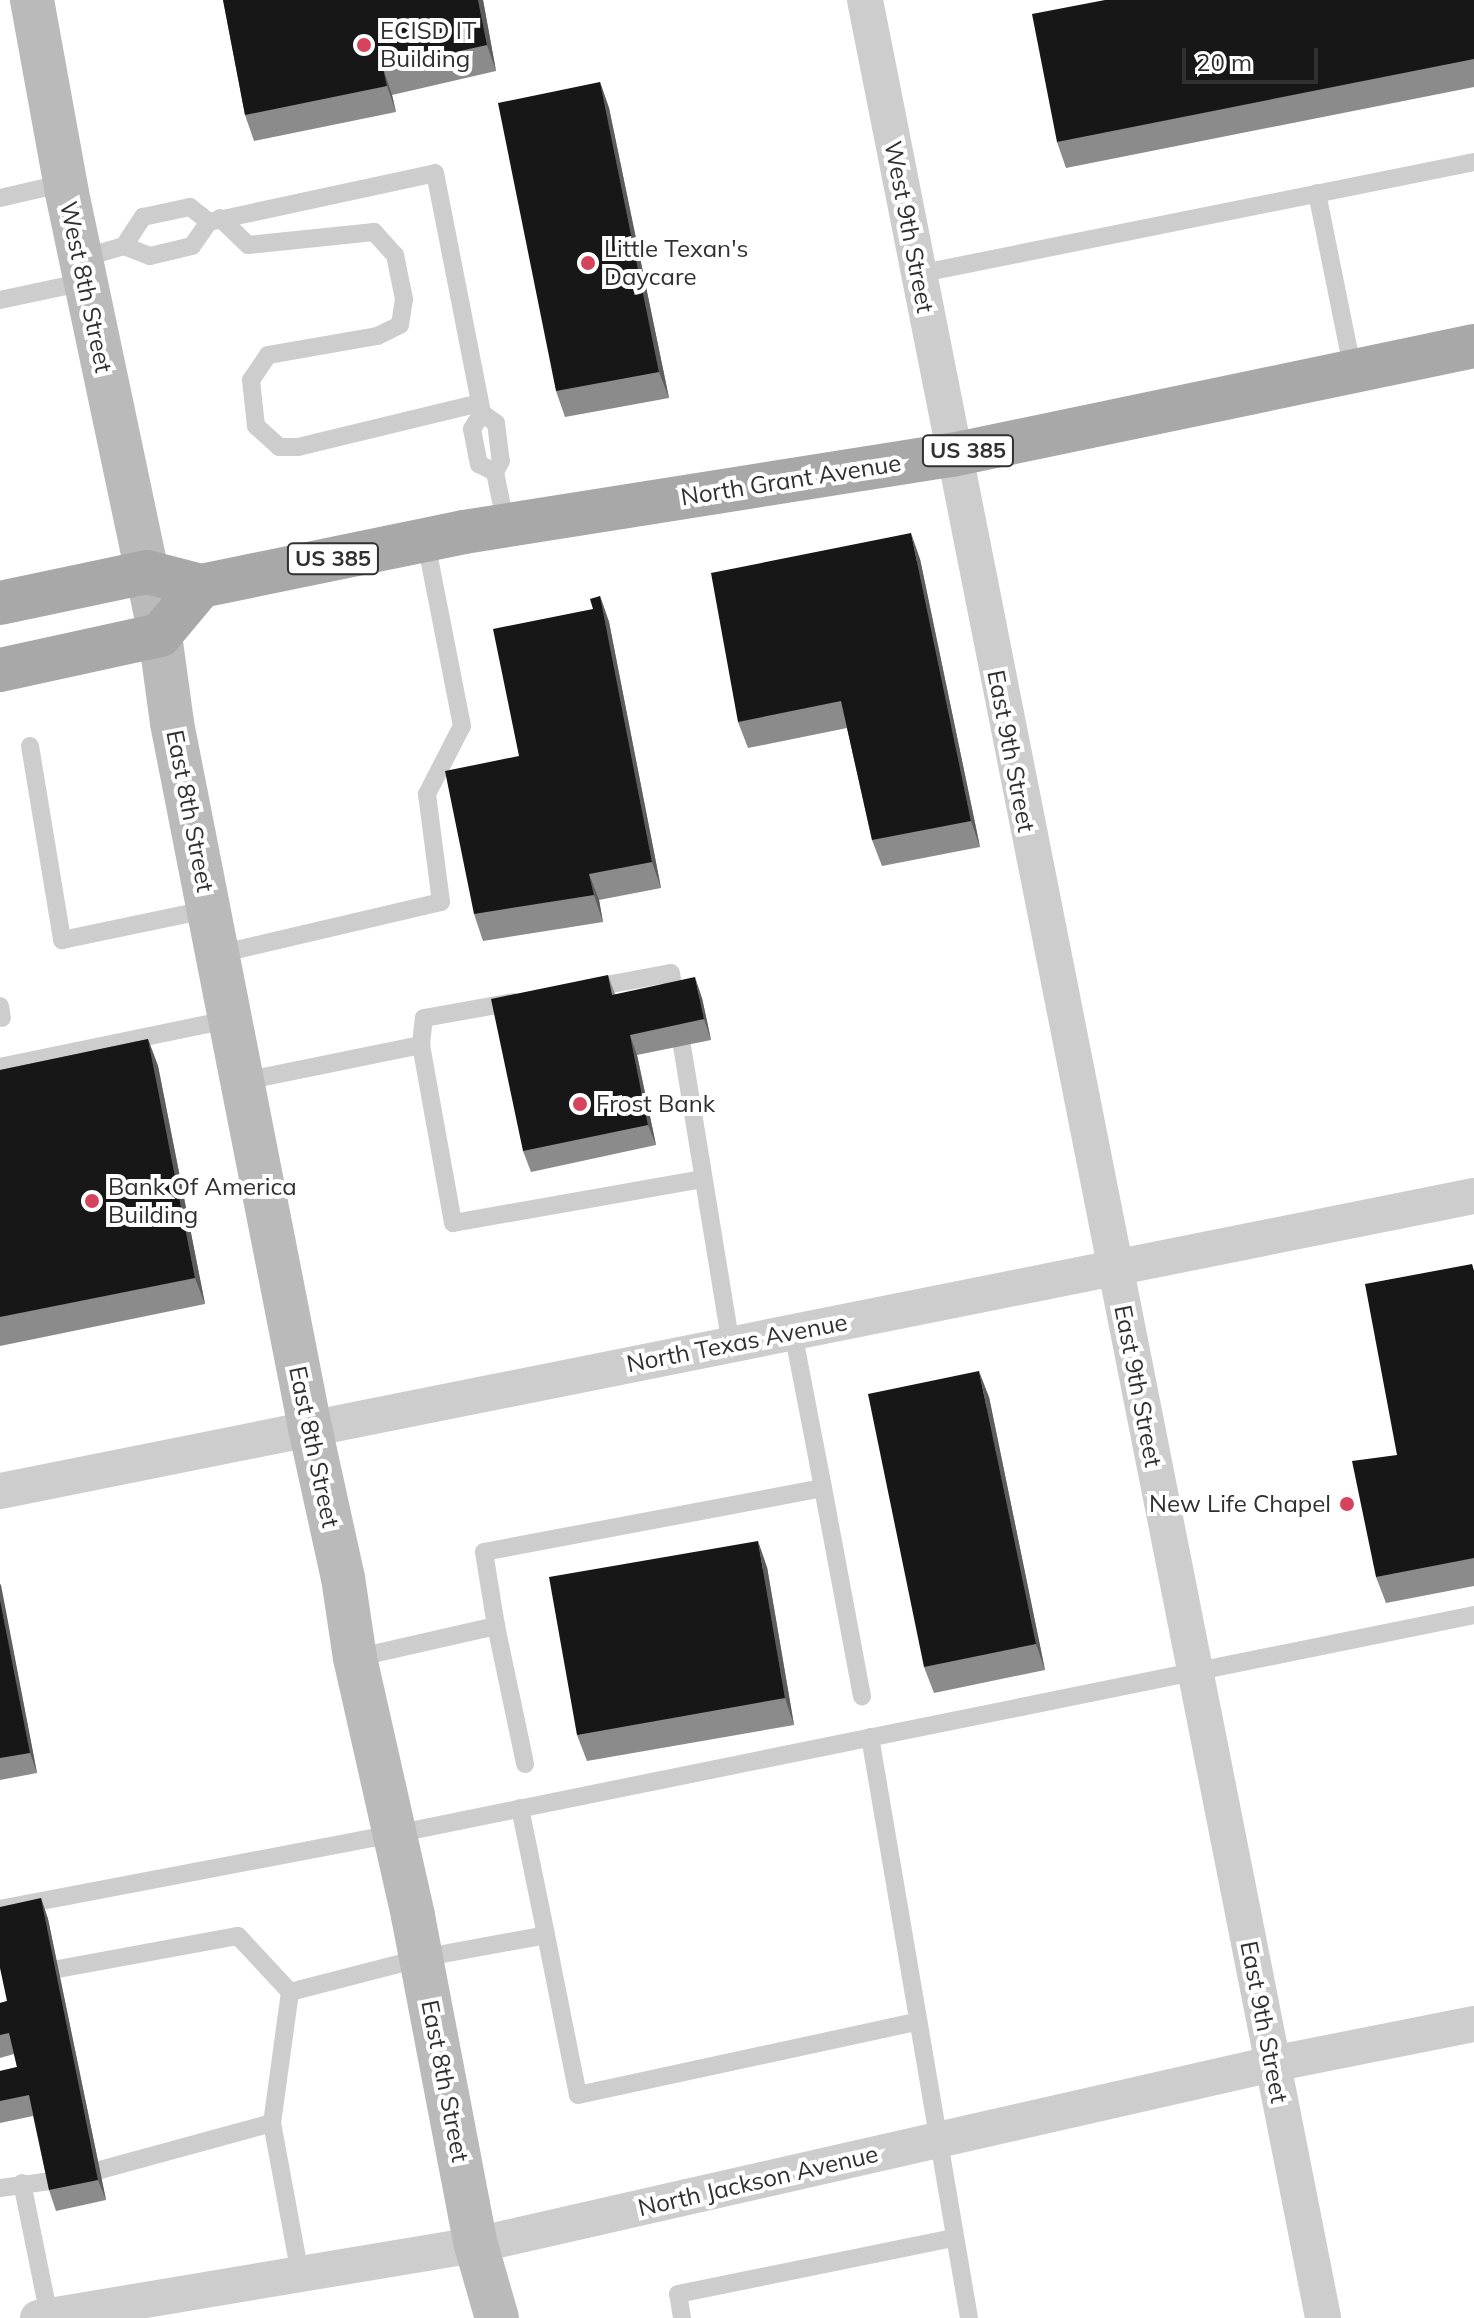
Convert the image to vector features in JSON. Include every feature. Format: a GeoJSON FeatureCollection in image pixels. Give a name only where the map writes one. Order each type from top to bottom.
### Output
{"type":"FeatureCollection","features":[{"type":"Feature","properties":{"kind":"main road","name":"West 8th Street"},"geometry":{"type":"LineString","coordinates":[[32,0],[82,271],[147,572]]}},
{"type":"Feature","properties":{"kind":"main road","name":"North Grant Avenue"},"geometry":{"type":"LineString","coordinates":[[0,603],[147,572],[201,586],[506,526],[952,455],[1474,346]]}},
{"type":"Feature","properties":{"kind":"main road","name":"East 8th Street"},"geometry":{"type":"LineString","coordinates":[[147,572],[160,635],[170,711],[310,1428],[343,1578],[355,1658],[421,1958],[476,2245],[497,2318]]}},
{"type":"Feature","properties":{"kind":"main road"},"geometry":{"type":"LineString","coordinates":[[0,670],[160,635],[201,586]]}},
{"type":"Feature","properties":{"kind":"street","name":"West 9th Street"},"geometry":{"type":"LineString","coordinates":[[865,0],[952,455]]}},
{"type":"Feature","properties":{"kind":"street","name":"East 9th Street"},"geometry":{"type":"LineString","coordinates":[[952,455],[1323,2318]]}},
{"type":"Feature","properties":{"kind":"street","name":"North Texas Avenue"},"geometry":{"type":"LineString","coordinates":[[0,1491],[1474,1196]]}},
{"type":"Feature","properties":{"kind":"street","name":"North Jackson Avenue"},"geometry":{"type":"LineString","coordinates":[[43,2317],[476,2245],[1272,2064],[1474,2024]]}},
{"type":"Feature","properties":{"kind":"lane"},"geometry":{"type":"LineString","coordinates":[[918,274],[1474,162]]}},
{"type":"Feature","properties":{"kind":"lane"},"geometry":{"type":"LineString","coordinates":[[124,246],[150,256],[192,246],[214,220],[435,173],[481,408],[496,423],[501,461],[495,472],[506,526]]}},
{"type":"Feature","properties":{"kind":"lane"},"geometry":{"type":"LineString","coordinates":[[0,198],[65,183]]}},
{"type":"Feature","properties":{"kind":"lane"},"geometry":{"type":"LineString","coordinates":[[1317,193],[1353,371]]}},
{"type":"Feature","properties":{"kind":"lane"},"geometry":{"type":"LineString","coordinates":[[0,300],[82,271],[124,246],[143,217],[190,207],[248,245],[374,232],[395,255],[404,299],[400,325],[377,336],[268,355],[251,380],[256,426],[279,447],[298,447],[481,408]]}},
{"type":"Feature","properties":{"kind":"lane"},"geometry":{"type":"LineString","coordinates":[[219,954],[441,902],[427,794],[462,726],[426,542]]}},
{"type":"Feature","properties":{"kind":"lane"},"geometry":{"type":"LineString","coordinates":[[30,746],[62,940],[210,909]]}},
{"type":"Feature","properties":{"kind":"lane"},"geometry":{"type":"LineString","coordinates":[[578,990],[671,973],[676,1004]]}},
{"type":"Feature","properties":{"kind":"lane"},"geometry":{"type":"LineString","coordinates":[[532,998],[424,1018],[421,1045],[453,1223],[703,1179]]}},
{"type":"Feature","properties":{"kind":"lane"},"geometry":{"type":"LineString","coordinates":[[0,1067],[232,1019]]}},
{"type":"Feature","properties":{"kind":"lane"},"geometry":{"type":"LineString","coordinates":[[244,1081],[421,1045]]}},
{"type":"Feature","properties":{"kind":"lane"},"geometry":{"type":"LineString","coordinates":[[682,1046],[731,1344]]}},
{"type":"Feature","properties":{"kind":"lane"},"geometry":{"type":"LineString","coordinates":[[793,1332],[862,1696]]}},
{"type":"Feature","properties":{"kind":"lane"},"geometry":{"type":"LineString","coordinates":[[525,1764],[484,1552],[823,1488]]}},
{"type":"Feature","properties":{"kind":"lane"},"geometry":{"type":"LineString","coordinates":[[0,1909],[395,1834],[1474,1615]]}},
{"type":"Feature","properties":{"kind":"lane"},"geometry":{"type":"LineString","coordinates":[[355,1658],[496,1626]]}},
{"type":"Feature","properties":{"kind":"lane"},"geometry":{"type":"LineString","coordinates":[[870,1737],[936,2140],[969,2318]]}},
{"type":"Feature","properties":{"kind":"lane"},"geometry":{"type":"LineString","coordinates":[[520,1808],[578,2095],[917,2022]]}},
{"type":"Feature","properties":{"kind":"lane"},"geometry":{"type":"LineString","coordinates":[[290,1992],[421,1958],[546,1935]]}},
{"type":"Feature","properties":{"kind":"lane"},"geometry":{"type":"LineString","coordinates":[[58,1969],[238,1936],[290,1992]]}},
{"type":"Feature","properties":{"kind":"lane"},"geometry":{"type":"LineString","coordinates":[[290,1992],[272,2123],[300,2274]]}},
{"type":"Feature","properties":{"kind":"lane"},"geometry":{"type":"LineString","coordinates":[[100,2170],[272,2123]]}},
{"type":"Feature","properties":{"kind":"lane"},"geometry":{"type":"LineString","coordinates":[[0,2188],[50,2181]]}},
{"type":"Feature","properties":{"kind":"lane"},"geometry":{"type":"LineString","coordinates":[[22,2183],[43,2317]]}},
{"type":"Feature","properties":{"kind":"lane"},"geometry":{"type":"LineString","coordinates":[[682,2318],[678,2294],[954,2238]]}},
{"type":"Feature","properties":{"kind":"building","name":"ECISD IT Building"},"geometry":{"type":"Polygon","coordinates":[[[223,0],[478,0],[487,45],[383,68],[387,86],[245,115],[223,0]]]}},
{"type":"Feature","properties":{"kind":"building"},"geometry":{"type":"Polygon","coordinates":[[[1105,0],[1474,0],[1474,59],[1057,142],[1032,14],[1105,0]]]}},
{"type":"Feature","properties":{"kind":"building","name":"Little Texan's Daycare"},"geometry":{"type":"Polygon","coordinates":[[[600,82],[659,372],[556,391],[498,103],[600,82]]]}},
{"type":"Feature","properties":{"kind":"building"},"geometry":{"type":"Polygon","coordinates":[[[911,533],[971,821],[872,840],[841,701],[738,722],[711,573],[911,533]]]}},
{"type":"Feature","properties":{"kind":"building"},"geometry":{"type":"Polygon","coordinates":[[[600,596],[652,862],[589,874],[594,895],[474,914],[445,771],[519,756],[493,629],[593,609],[590,599],[600,596]]]}},
{"type":"Feature","properties":{"kind":"building"},"geometry":{"type":"Polygon","coordinates":[[[608,975],[612,995],[695,977],[704,1019],[630,1035],[648,1125],[523,1151],[491,999],[608,975]]]}},
{"type":"Feature","properties":{"kind":"building","name":"Bank Of America Building"},"geometry":{"type":"Polygon","coordinates":[[[148,1039],[195,1278],[0,1317],[0,1070],[148,1039]]]}},
{"type":"Feature","properties":{"kind":"building"},"geometry":{"type":"Polygon","coordinates":[[[1472,1264],[1474,1558],[1376,1577],[1352,1461],[1397,1455],[1365,1284],[1472,1264]]]}},
{"type":"Feature","properties":{"kind":"building"},"geometry":{"type":"Polygon","coordinates":[[[979,1371],[1036,1644],[924,1667],[868,1394],[979,1371]]]}},
{"type":"Feature","properties":{"kind":"building"},"geometry":{"type":"Polygon","coordinates":[[[758,1541],[785,1698],[577,1735],[549,1577],[758,1541]]]}},
{"type":"Feature","properties":{"kind":"building"},"geometry":{"type":"Polygon","coordinates":[[[0,1600],[30,1753],[0,1758],[0,1600]]]}},
{"type":"Feature","properties":{"kind":"building"},"geometry":{"type":"Polygon","coordinates":[[[41,1898],[98,2180],[49,2190],[29,2095],[0,2101],[0,2071],[17,2067],[9,2033],[0,2035],[0,2003],[7,2001],[0,1968],[0,1907],[41,1898]]]}},
{"type":"Feature","properties":{"kind":"place","name":"ECISD IT Building"},"geometry":{"type":"Point","coordinates":[364,45]}},
{"type":"Feature","properties":{"kind":"place","name":"Little Texan's Daycare"},"geometry":{"type":"Point","coordinates":[588,263]}},
{"type":"Feature","properties":{"kind":"place","name":"Frost Bank"},"geometry":{"type":"Point","coordinates":[580,1104]}},
{"type":"Feature","properties":{"kind":"place","name":"Bank Of America Building"},"geometry":{"type":"Point","coordinates":[92,1201]}},
{"type":"Feature","properties":{"kind":"place","name":"New Life Chapel"},"geometry":{"type":"Point","coordinates":[1347,1504]}}]}
